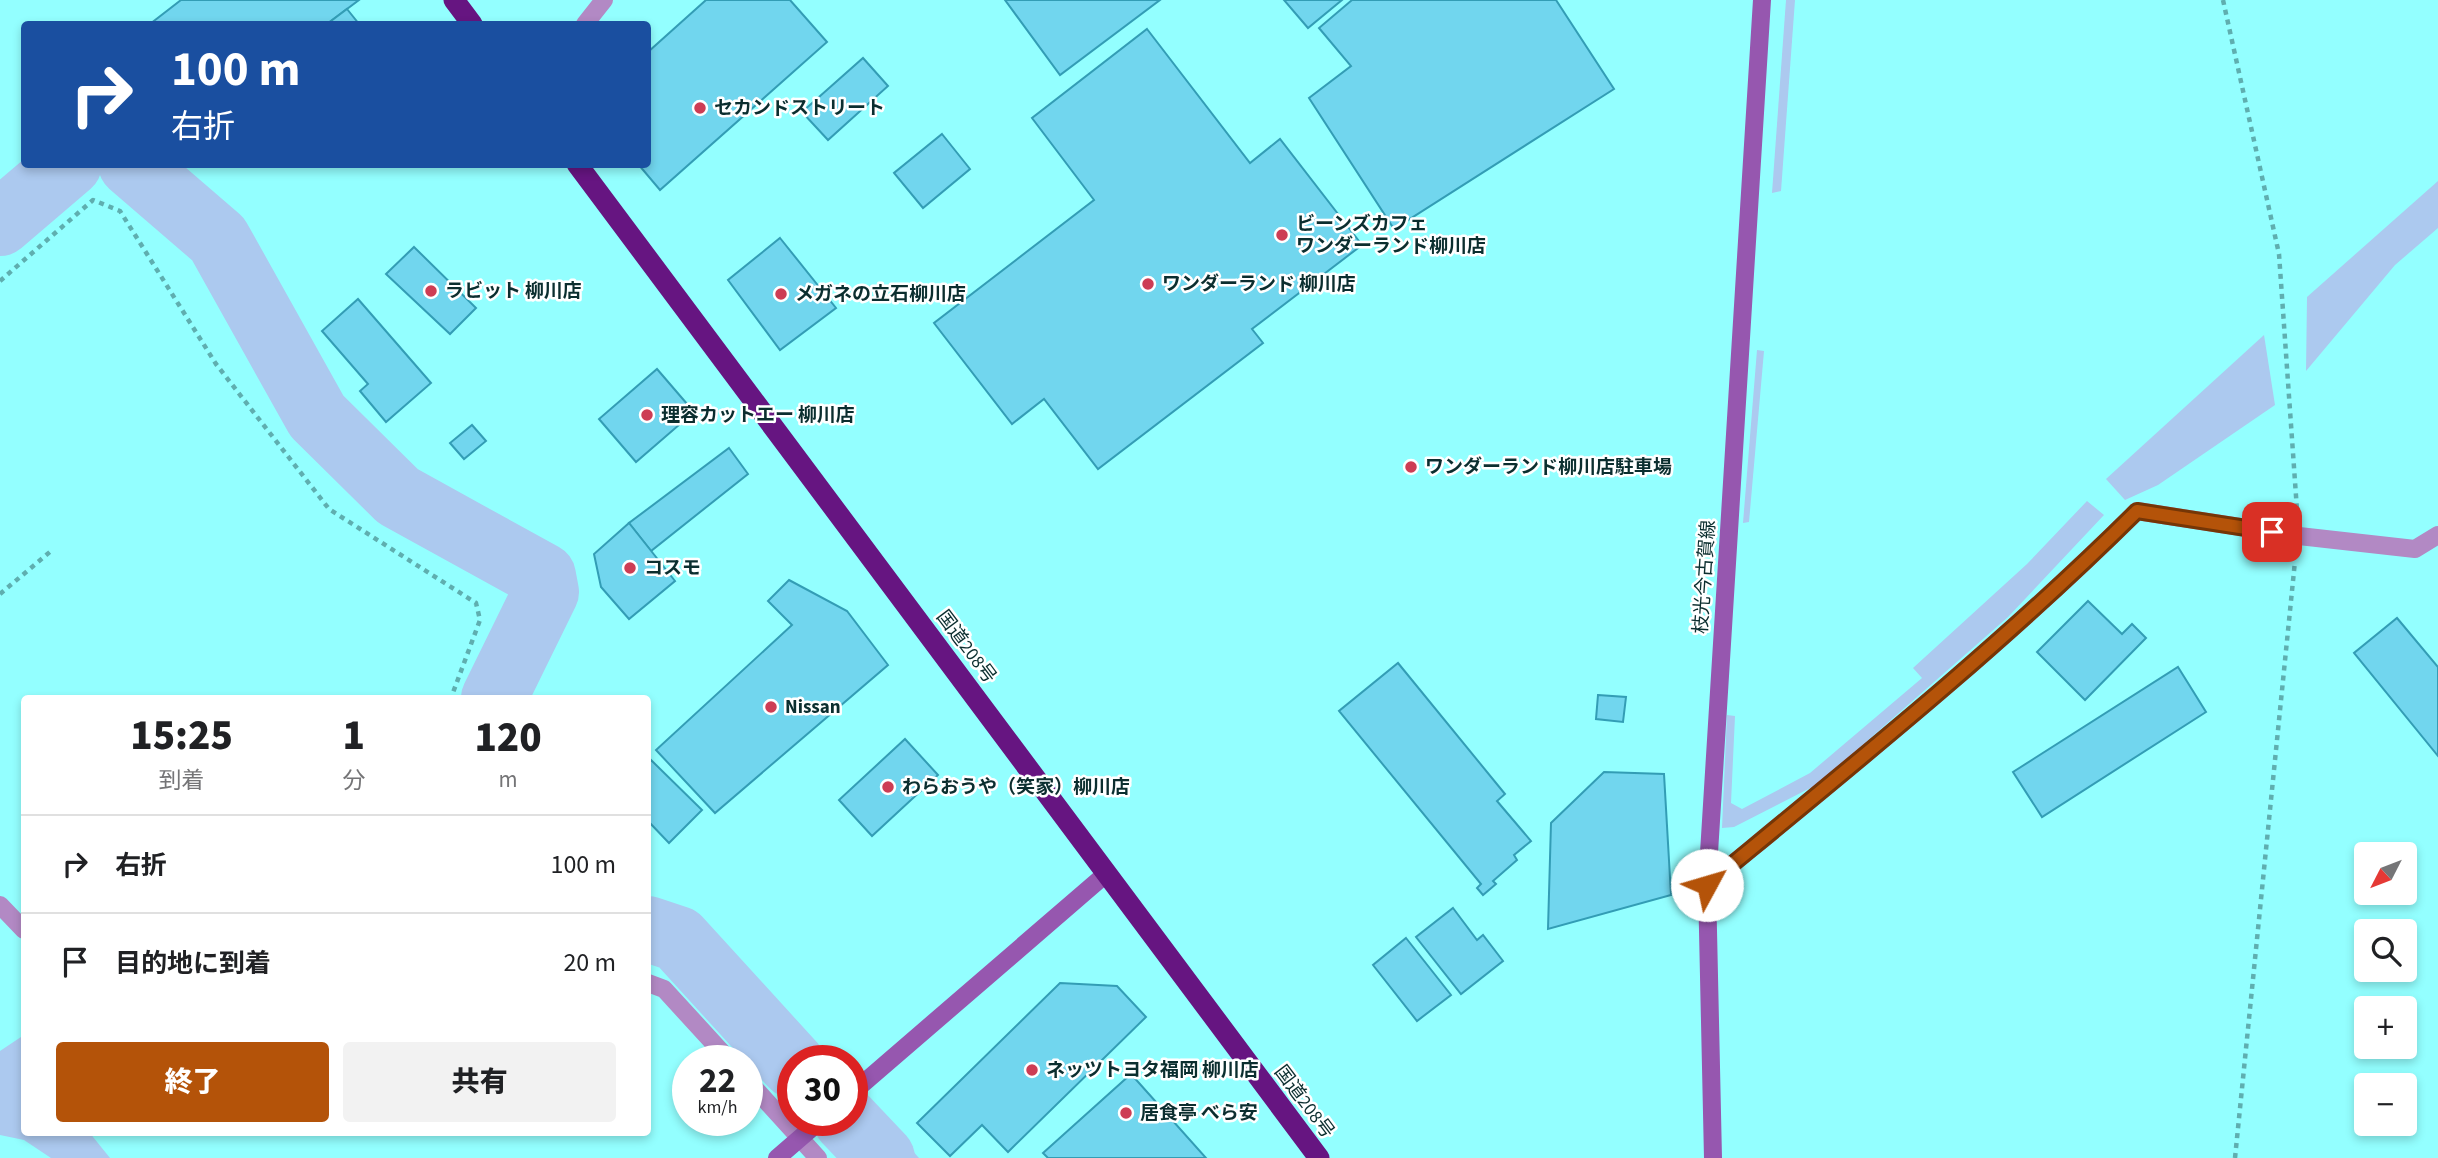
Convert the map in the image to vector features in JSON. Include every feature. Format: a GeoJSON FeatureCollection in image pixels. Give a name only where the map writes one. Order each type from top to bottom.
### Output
{"type":"FeatureCollection","features":[{"type":"Feature","properties":{"kind":"highway"},"geometry":{"type":"LineString","coordinates":[[454,0],[470,21]]}},
{"type":"Feature","properties":{"kind":"highway","name":"国道208号"},"geometry":{"type":"LineString","coordinates":[[580,168],[1318,1158]]}},
{"type":"Feature","properties":{"kind":"main road","name":"枝光今古賀線"},"geometry":{"type":"LineString","coordinates":[[1713,1158],[1707,885],[1762,0]]}},
{"type":"Feature","properties":{"kind":"main road"},"geometry":{"type":"LineString","coordinates":[[868,1079],[1107,873]]}},
{"type":"Feature","properties":{"kind":"main road"},"geometry":{"type":"LineString","coordinates":[[778,1158],[802,1136]]}},
{"type":"Feature","properties":{"kind":"street"},"geometry":{"type":"LineString","coordinates":[[588,21],[604,0]]}},
{"type":"Feature","properties":{"kind":"street"},"geometry":{"type":"LineString","coordinates":[[1707,885],[1929,703],[2063,585],[2137,511],[2299,536],[2415,549],[2438,535]]}},
{"type":"Feature","properties":{"kind":"street"},"geometry":{"type":"LineString","coordinates":[[0,905],[21,927]]}},
{"type":"Feature","properties":{"kind":"street"},"geometry":{"type":"LineString","coordinates":[[651,984],[664,989],[715,1045]]}},
{"type":"Feature","properties":{"kind":"street"},"geometry":{"type":"LineString","coordinates":[[763,1098],[818,1158]]}},
{"type":"Feature","properties":{"kind":"path"},"geometry":{"type":"LineString","coordinates":[[2223,0],[2279,254],[2299,536],[2235,1158]]}},
{"type":"Feature","properties":{"kind":"path"},"geometry":{"type":"LineString","coordinates":[[0,281],[93,200],[120,211],[216,364],[329,509],[476,603],[480,620],[451,695]]}},
{"type":"Feature","properties":{"kind":"path"},"geometry":{"type":"LineString","coordinates":[[0,594],[51,551]]}},
{"type":"Feature","properties":{"kind":"water"},"geometry":{"type":"Polygon","coordinates":[[[1786,0],[1795,0],[1781,191],[1772,193],[1786,0]]]}},
{"type":"Feature","properties":{"kind":"water"},"geometry":{"type":"Polygon","coordinates":[[[2438,181],[2438,228],[2395,265],[2306,371],[2307,297],[2438,181]]]}},
{"type":"Feature","properties":{"kind":"water"},"geometry":{"type":"Polygon","coordinates":[[[2264,335],[2275,405],[2158,485],[2125,500],[2106,479],[2264,335]]]}},
{"type":"Feature","properties":{"kind":"water"},"geometry":{"type":"Polygon","coordinates":[[[1757,350],[1764,351],[1749,522],[1743,523],[1757,350]]]}},
{"type":"Feature","properties":{"kind":"water"},"geometry":{"type":"Polygon","coordinates":[[[2087,501],[2104,515],[2008,617],[1818,784],[1734,827],[1722,828],[1727,715],[1735,716],[1731,803],[1742,809],[1810,773],[1922,678],[1913,668],[2027,564],[2087,501]]]}},
{"type":"Feature","properties":{"kind":"water"},"geometry":{"type":"Polygon","coordinates":[[[21,1037],[21,1136],[92,1136],[110,1158],[51,1158],[24,1140],[0,1135],[0,1051],[21,1037]]]}},
{"type":"Feature","properties":{"kind":"water"},"geometry":{"type":"Polygon","coordinates":[[[894,1130],[919,1158],[863,1158],[894,1130]]]}},
{"type":"Feature","properties":{"kind":"building"},"geometry":{"type":"Polygon","coordinates":[[[181,0],[359,0],[331,21],[154,21],[181,0]]]}},
{"type":"Feature","properties":{"kind":"building","name":"セカンドストリート"},"geometry":{"type":"Polygon","coordinates":[[[706,0],[790,0],[827,42],[660,190],[641,168],[651,168],[651,49],[706,0]]]}},
{"type":"Feature","properties":{"kind":"building"},"geometry":{"type":"Polygon","coordinates":[[[1005,0],[1160,0],[1060,75],[1005,0]]]}},
{"type":"Feature","properties":{"kind":"building"},"geometry":{"type":"Polygon","coordinates":[[[1284,0],[1342,0],[1308,28],[1284,0]]]}},
{"type":"Feature","properties":{"kind":"building"},"geometry":{"type":"Polygon","coordinates":[[[1352,0],[1556,0],[1614,89],[1394,229],[1309,98],[1351,66],[1319,28],[1352,0]]]}},
{"type":"Feature","properties":{"kind":"building"},"geometry":{"type":"Polygon","coordinates":[[[347,9],[357,21],[331,21],[347,9]]]}},
{"type":"Feature","properties":{"kind":"building","name":"ワンダーランド 柳川店"},"geometry":{"type":"Polygon","coordinates":[[[1147,29],[1250,163],[1280,139],[1362,245],[1252,329],[1263,343],[1098,469],[1044,399],[1012,424],[934,323],[1094,200],[1032,118],[1147,29]]]}},
{"type":"Feature","properties":{"kind":"building"},"geometry":{"type":"Polygon","coordinates":[[[863,58],[888,86],[828,140],[802,112],[863,58]]]}},
{"type":"Feature","properties":{"kind":"building"},"geometry":{"type":"Polygon","coordinates":[[[942,134],[970,169],[923,208],[894,173],[942,134]]]}},
{"type":"Feature","properties":{"kind":"building","name":"メガネの立石柳川店"},"geometry":{"type":"Polygon","coordinates":[[[780,238],[836,308],[780,350],[728,280],[780,238]]]}},
{"type":"Feature","properties":{"kind":"building","name":"ラビット 柳川店"},"geometry":{"type":"Polygon","coordinates":[[[414,247],[476,308],[450,334],[386,274],[414,247]]]}},
{"type":"Feature","properties":{"kind":"building"},"geometry":{"type":"Polygon","coordinates":[[[358,299],[431,383],[386,422],[360,391],[368,384],[322,331],[358,299]]]}},
{"type":"Feature","properties":{"kind":"building","name":"理容カットエー 柳川店"},"geometry":{"type":"Polygon","coordinates":[[[657,369],[694,412],[636,462],[599,419],[657,369]]]}},
{"type":"Feature","properties":{"kind":"building"},"geometry":{"type":"Polygon","coordinates":[[[472,425],[486,441],[464,459],[450,443],[472,425]]]}},
{"type":"Feature","properties":{"kind":"building"},"geometry":{"type":"Polygon","coordinates":[[[729,448],[748,474],[651,551],[629,523],[729,448]]]}},
{"type":"Feature","properties":{"kind":"building","name":"コスモ"},"geometry":{"type":"Polygon","coordinates":[[[629,523],[675,581],[629,619],[601,587],[594,554],[629,523]]]}},
{"type":"Feature","properties":{"kind":"building","name":"Nissan"},"geometry":{"type":"Polygon","coordinates":[[[789,580],[847,611],[888,665],[715,813],[656,750],[792,625],[768,601],[789,580]]]}},
{"type":"Feature","properties":{"kind":"building"},"geometry":{"type":"Polygon","coordinates":[[[2088,601],[2122,634],[2132,624],[2146,638],[2085,700],[2037,652],[2088,601]]]}},
{"type":"Feature","properties":{"kind":"building"},"geometry":{"type":"Polygon","coordinates":[[[2397,618],[2438,667],[2438,756],[2354,653],[2397,618]]]}},
{"type":"Feature","properties":{"kind":"building"},"geometry":{"type":"Polygon","coordinates":[[[1398,663],[1505,794],[1497,801],[1531,841],[1514,855],[1517,860],[1493,881],[1496,884],[1483,895],[1477,888],[1481,884],[1339,711],[1398,663]]]}},
{"type":"Feature","properties":{"kind":"building"},"geometry":{"type":"Polygon","coordinates":[[[2178,667],[2206,712],[2042,817],[2013,772],[2178,667]]]}},
{"type":"Feature","properties":{"kind":"building"},"geometry":{"type":"Polygon","coordinates":[[[1598,695],[1626,697],[1623,722],[1596,719],[1598,695]]]}},
{"type":"Feature","properties":{"kind":"building","name":"わらおうや（笑家）柳川店"},"geometry":{"type":"Polygon","coordinates":[[[905,739],[938,775],[872,836],[839,800],[905,739]]]}},
{"type":"Feature","properties":{"kind":"building"},"geometry":{"type":"Polygon","coordinates":[[[651,760],[702,810],[669,843],[651,824],[651,760]]]}},
{"type":"Feature","properties":{"kind":"building"},"geometry":{"type":"Polygon","coordinates":[[[1604,772],[1664,774],[1671,895],[1548,929],[1551,823],[1604,772]]]}},
{"type":"Feature","properties":{"kind":"building"},"geometry":{"type":"Polygon","coordinates":[[[1453,908],[1477,940],[1483,935],[1503,961],[1461,994],[1416,937],[1453,908]]]}},
{"type":"Feature","properties":{"kind":"building"},"geometry":{"type":"Polygon","coordinates":[[[1406,938],[1451,995],[1417,1021],[1373,965],[1406,938]]]}},
{"type":"Feature","properties":{"kind":"building","name":"ネッツトヨタ福岡 柳川店"},"geometry":{"type":"Polygon","coordinates":[[[1060,983],[1117,986],[1146,1017],[1008,1152],[982,1125],[950,1156],[917,1123],[1060,983]]]}},
{"type":"Feature","properties":{"kind":"building","name":"居食亭 べら安"},"geometry":{"type":"Polygon","coordinates":[[[1131,1074],[1206,1158],[1048,1158],[1043,1153],[1131,1074]]]}},
{"type":"Feature","properties":{"kind":"waterway"},"geometry":{"type":"LineString","coordinates":[[0,223],[64,168]]}},
{"type":"Feature","properties":{"kind":"waterway"},"geometry":{"type":"LineString","coordinates":[[136,168],[218,239],[317,416],[398,496],[543,576],[546,592],[495,695]]}},
{"type":"Feature","properties":{"kind":"waterway"},"geometry":{"type":"LineString","coordinates":[[651,930],[678,939],[777,1047]]}},
{"type":"Feature","properties":{"kind":"waterway"},"geometry":{"type":"LineString","coordinates":[[861,1136],[882,1158]]}},
{"type":"Feature","properties":{"kind":"place","name":"セカンドストリート"},"geometry":{"type":"Point","coordinates":[700,108]}},
{"type":"Feature","properties":{"kind":"place","name":"ビーンズカフェ ワンダーランド柳川店"},"geometry":{"type":"Point","coordinates":[1282,235]}},
{"type":"Feature","properties":{"kind":"place","name":"ワンダーランド 柳川店"},"geometry":{"type":"Point","coordinates":[1148,284]}},
{"type":"Feature","properties":{"kind":"place","name":"ラビット 柳川店"},"geometry":{"type":"Point","coordinates":[431,291]}},
{"type":"Feature","properties":{"kind":"place","name":"メガネの立石柳川店"},"geometry":{"type":"Point","coordinates":[781,294]}},
{"type":"Feature","properties":{"kind":"place","name":"理容カットエー 柳川店"},"geometry":{"type":"Point","coordinates":[647,415]}},
{"type":"Feature","properties":{"kind":"place","name":"ワンダーランド柳川店駐車場"},"geometry":{"type":"Point","coordinates":[1411,467]}},
{"type":"Feature","properties":{"kind":"place","name":"コスモ"},"geometry":{"type":"Point","coordinates":[630,568]}},
{"type":"Feature","properties":{"kind":"place","name":"Nissan"},"geometry":{"type":"Point","coordinates":[771,707]}},
{"type":"Feature","properties":{"kind":"place","name":"わらおうや（笑家）柳川店"},"geometry":{"type":"Point","coordinates":[888,787]}},
{"type":"Feature","properties":{"kind":"place","name":"ネッツトヨタ福岡 柳川店"},"geometry":{"type":"Point","coordinates":[1032,1070]}},
{"type":"Feature","properties":{"kind":"place","name":"居食亭 べら安"},"geometry":{"type":"Point","coordinates":[1126,1113]}},
{"type":"Feature","properties":{"kind":"route"},"geometry":{"type":"LineString","coordinates":[[1707,885],[1929,703],[2063,585],[2137,511],[2272,532]]}}]}
